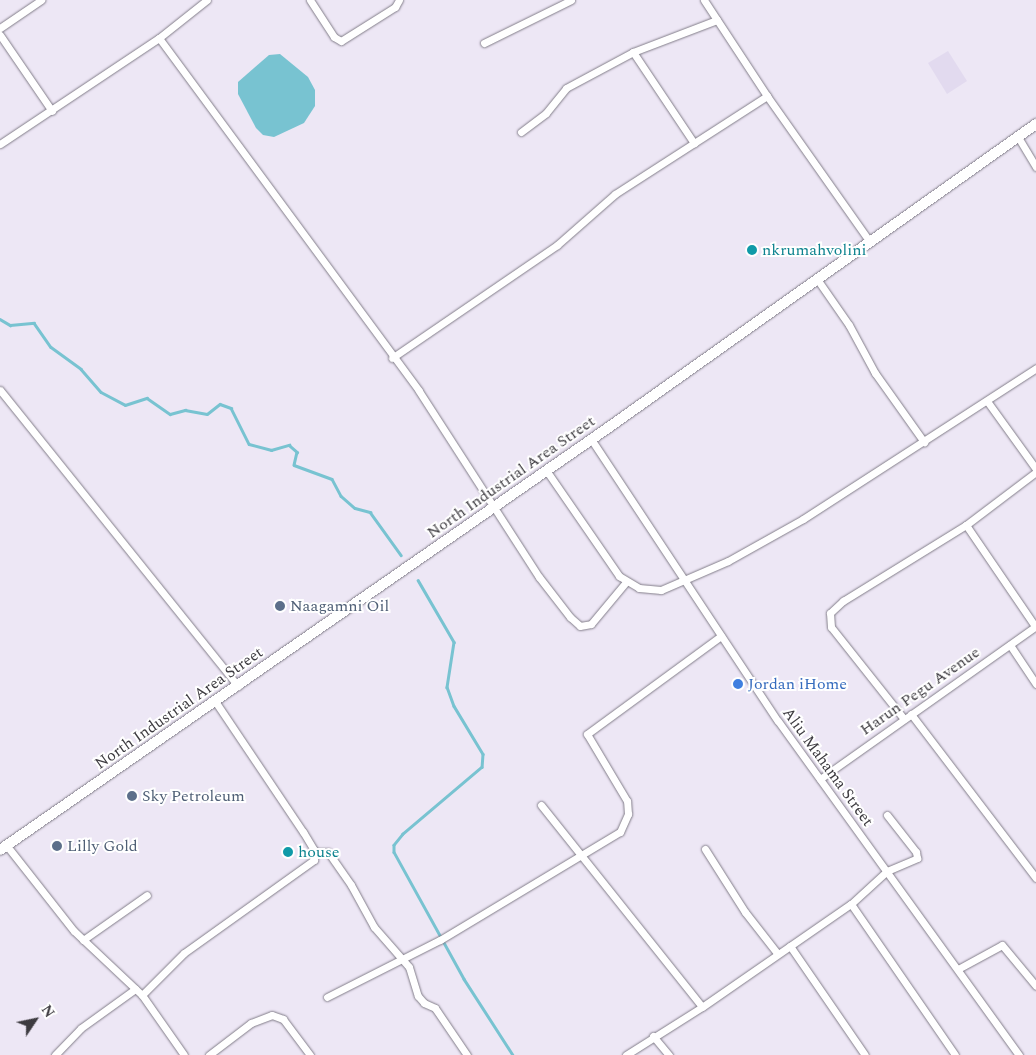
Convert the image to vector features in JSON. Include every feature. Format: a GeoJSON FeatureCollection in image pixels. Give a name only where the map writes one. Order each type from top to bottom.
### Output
{"type":"FeatureCollection","features":[{"type":"Feature","properties":{"kind":"main road","name":"North Industrial Area Street"},"geometry":{"type":"LineString","coordinates":[[3,848],[591,439],[1036,124]]}},
{"type":"Feature","properties":{"kind":"street"},"geometry":{"type":"LineString","coordinates":[[0,28],[41,0]]}},
{"type":"Feature","properties":{"kind":"street"},"geometry":{"type":"LineString","coordinates":[[0,144],[159,38],[207,0]]}},
{"type":"Feature","properties":{"kind":"street"},"geometry":{"type":"LineString","coordinates":[[310,0],[334,37],[341,41],[395,7],[399,0]]}},
{"type":"Feature","properties":{"kind":"street"},"geometry":{"type":"LineString","coordinates":[[484,43],[571,0]]}},
{"type":"Feature","properties":{"kind":"street"},"geometry":{"type":"LineString","coordinates":[[704,0],[767,96],[870,242]]}},
{"type":"Feature","properties":{"kind":"street"},"geometry":{"type":"LineString","coordinates":[[521,132],[546,114],[566,88],[634,52],[717,20]]}},
{"type":"Feature","properties":{"kind":"street"},"geometry":{"type":"LineString","coordinates":[[0,35],[52,111]]}},
{"type":"Feature","properties":{"kind":"street"},"geometry":{"type":"LineString","coordinates":[[159,38],[392,358],[419,391],[539,577],[576,625],[584,627],[592,624],[626,582]]}},
{"type":"Feature","properties":{"kind":"street"},"geometry":{"type":"LineString","coordinates":[[634,52],[694,143]]}},
{"type":"Feature","properties":{"kind":"street"},"geometry":{"type":"LineString","coordinates":[[392,358],[556,245],[615,194],[767,96]]}},
{"type":"Feature","properties":{"kind":"street"},"geometry":{"type":"LineString","coordinates":[[1018,137],[1036,167]]}},
{"type":"Feature","properties":{"kind":"street"},"geometry":{"type":"LineString","coordinates":[[817,279],[850,325],[874,373],[924,442]]}},
{"type":"Feature","properties":{"kind":"street"},"geometry":{"type":"LineString","coordinates":[[546,470],[594,543],[626,582],[654,592],[684,581],[785,530],[1036,368]]}},
{"type":"Feature","properties":{"kind":"street"},"geometry":{"type":"LineString","coordinates":[[0,390],[238,686]]}},
{"type":"Feature","properties":{"kind":"street"},"geometry":{"type":"LineString","coordinates":[[904,719],[831,627],[830,613],[843,600],[966,525],[1036,471],[987,401]]}},
{"type":"Feature","properties":{"kind":"street","name":"Aliu Mahama Street"},"geometry":{"type":"LineString","coordinates":[[591,439],[721,636],[820,779],[1018,1055]]}},
{"type":"Feature","properties":{"kind":"street"},"geometry":{"type":"LineString","coordinates":[[966,525],[1036,626]]}},
{"type":"Feature","properties":{"kind":"street","name":"Harun Pegu Avenue"},"geometry":{"type":"LineString","coordinates":[[820,779],[1036,626]]}},
{"type":"Feature","properties":{"kind":"street"},"geometry":{"type":"LineString","coordinates":[[327,997],[443,938],[526,890],[579,854],[620,832],[628,814],[626,800],[587,734],[721,636]]}},
{"type":"Feature","properties":{"kind":"street"},"geometry":{"type":"LineString","coordinates":[[1010,645],[1036,684]]}},
{"type":"Feature","properties":{"kind":"street"},"geometry":{"type":"LineString","coordinates":[[142,995],[184,953],[313,862],[314,852],[215,701]]}},
{"type":"Feature","properties":{"kind":"street"},"geometry":{"type":"LineString","coordinates":[[911,714],[1036,878]]}},
{"type":"Feature","properties":{"kind":"street"},"geometry":{"type":"LineString","coordinates":[[541,805],[702,1007]]}},
{"type":"Feature","properties":{"kind":"street"},"geometry":{"type":"LineString","coordinates":[[626,1055],[653,1036],[702,1007],[777,953],[851,904],[887,871],[918,855],[887,815]]}},
{"type":"Feature","properties":{"kind":"street"},"geometry":{"type":"LineString","coordinates":[[3,848],[83,940],[142,995],[184,1055]]}},
{"type":"Feature","properties":{"kind":"street"},"geometry":{"type":"LineString","coordinates":[[705,849],[745,912],[777,953]]}},
{"type":"Feature","properties":{"kind":"street"},"geometry":{"type":"LineString","coordinates":[[314,852],[328,852],[352,885],[374,927],[404,958],[418,996],[424,1003],[432,1005],[467,1055]]}},
{"type":"Feature","properties":{"kind":"street"},"geometry":{"type":"LineString","coordinates":[[83,940],[147,894]]}},
{"type":"Feature","properties":{"kind":"street"},"geometry":{"type":"LineString","coordinates":[[851,904],[955,1055]]}},
{"type":"Feature","properties":{"kind":"street"},"geometry":{"type":"LineString","coordinates":[[958,970],[1002,945],[1036,986]]}},
{"type":"Feature","properties":{"kind":"street"},"geometry":{"type":"LineString","coordinates":[[790,946],[865,1055]]}},
{"type":"Feature","properties":{"kind":"street"},"geometry":{"type":"LineString","coordinates":[[55,1055],[88,1023],[135,989]]}},
{"type":"Feature","properties":{"kind":"street"},"geometry":{"type":"LineString","coordinates":[[209,1055],[251,1023],[272,1014],[283,1020],[310,1055]]}},
{"type":"Feature","properties":{"kind":"street"},"geometry":{"type":"LineString","coordinates":[[653,1036],[669,1055]]}},
{"type":"Feature","properties":{"kind":"shaded area"},"geometry":{"type":"Polygon","coordinates":[[[948,51],[967,81],[947,94],[928,63],[948,51]]]}},
{"type":"Feature","properties":{"kind":"water"},"geometry":{"type":"Polygon","coordinates":[[[280,54],[308,77],[315,90],[315,106],[304,123],[274,137],[263,135],[256,128],[238,94],[238,82],[269,55],[280,54]]]}},
{"type":"Feature","properties":{"kind":"waterway"},"geometry":{"type":"LineString","coordinates":[[0,319],[10,325],[34,323],[51,347],[81,369],[101,392],[125,405],[147,398],[170,414],[185,410],[207,414],[220,404],[231,408],[249,444],[271,450],[289,445],[297,452],[294,465],[332,479],[341,496],[355,508],[370,512],[401,555]]}},
{"type":"Feature","properties":{"kind":"waterway"},"geometry":{"type":"LineString","coordinates":[[418,580],[454,642],[447,687],[454,706],[483,754],[482,767],[403,834],[394,845],[394,852],[464,979],[513,1055]]}},
{"type":"Feature","properties":{"kind":"place","name":"nkrumahvolini"},"geometry":{"type":"Point","coordinates":[752,250]}},
{"type":"Feature","properties":{"kind":"place","name":"Naagamni Oil"},"geometry":{"type":"Point","coordinates":[280,606]}},
{"type":"Feature","properties":{"kind":"place","name":"Jordan iHome"},"geometry":{"type":"Point","coordinates":[738,684]}},
{"type":"Feature","properties":{"kind":"place","name":"Sky Petroleum"},"geometry":{"type":"Point","coordinates":[132,796]}},
{"type":"Feature","properties":{"kind":"place","name":"Lilly Gold"},"geometry":{"type":"Point","coordinates":[57,846]}},
{"type":"Feature","properties":{"kind":"place","name":"house"},"geometry":{"type":"Point","coordinates":[288,852]}}]}
